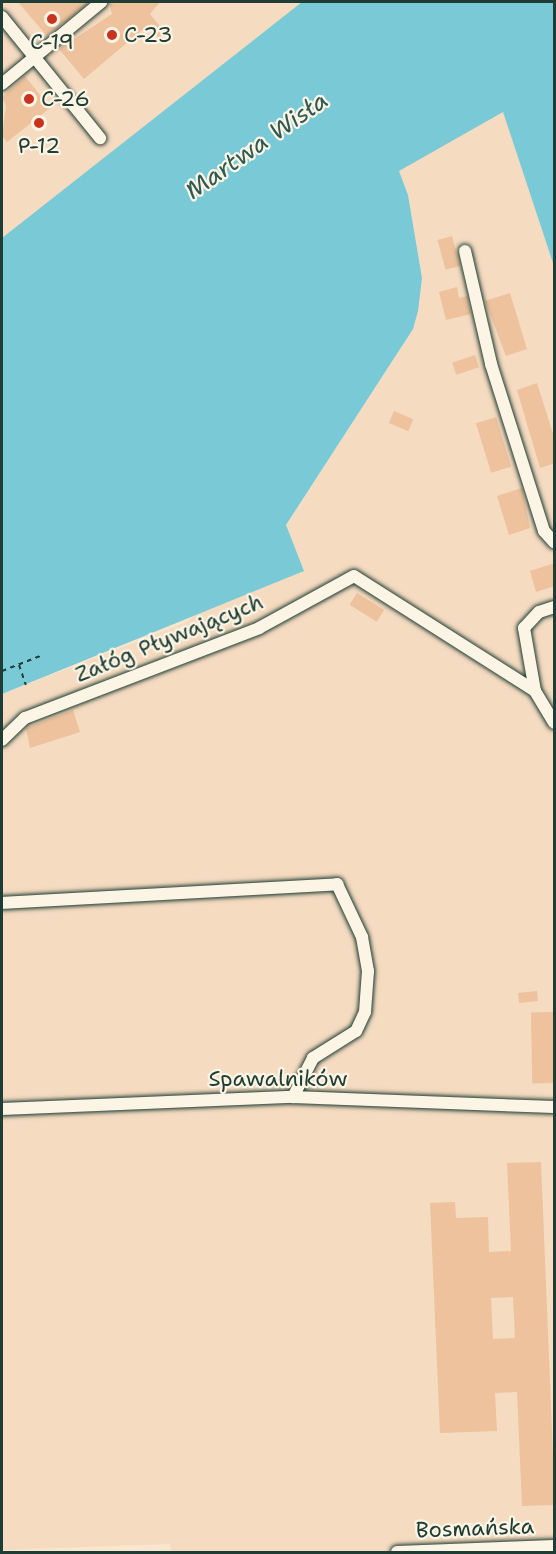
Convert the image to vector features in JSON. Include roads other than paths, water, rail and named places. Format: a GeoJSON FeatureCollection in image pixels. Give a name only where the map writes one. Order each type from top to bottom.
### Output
{"type":"FeatureCollection","features":[{"type":"Feature","properties":{"kind":"street"},"geometry":{"type":"LineString","coordinates":[[2,84],[101,2]]}},
{"type":"Feature","properties":{"kind":"street"},"geometry":{"type":"LineString","coordinates":[[2,17],[100,138]]}},
{"type":"Feature","properties":{"kind":"street"},"geometry":{"type":"LineString","coordinates":[[465,251],[491,363],[544,531],[555,542]]}},
{"type":"Feature","properties":{"kind":"street","name":"Załóg Pływających"},"geometry":{"type":"LineString","coordinates":[[2,740],[25,718],[259,627],[354,576],[535,692]]}},
{"type":"Feature","properties":{"kind":"street"},"geometry":{"type":"LineString","coordinates":[[555,607],[539,612],[524,628],[535,692],[555,723]]}},
{"type":"Feature","properties":{"kind":"street"},"geometry":{"type":"LineString","coordinates":[[2,903],[338,884],[362,937],[368,971],[365,1012],[356,1031],[313,1058],[293,1097]]}},
{"type":"Feature","properties":{"kind":"street","name":"Spawalników"},"geometry":{"type":"LineString","coordinates":[[2,1109],[293,1097],[555,1107]]}},
{"type":"Feature","properties":{"kind":"street","name":"Bosmańska"},"geometry":{"type":"LineString","coordinates":[[397,1552],[555,1546]]}},
{"type":"Feature","properties":{"kind":"water","name":"Martwa Wisła"},"geometry":{"type":"Polygon","coordinates":[[[302,2],[554,2],[554,266],[503,112],[399,171],[408,195],[422,278],[418,311],[413,329],[286,525],[304,571],[2,694],[2,238],[302,2]]]}},
{"type":"Feature","properties":{"kind":"place","name":"C-19"},"geometry":{"type":"Point","coordinates":[52,19]}},
{"type":"Feature","properties":{"kind":"place","name":"C-23"},"geometry":{"type":"Point","coordinates":[112,35]}},
{"type":"Feature","properties":{"kind":"place","name":"C-26"},"geometry":{"type":"Point","coordinates":[29,99]}},
{"type":"Feature","properties":{"kind":"place","name":"P-12"},"geometry":{"type":"Point","coordinates":[39,123]}}]}
